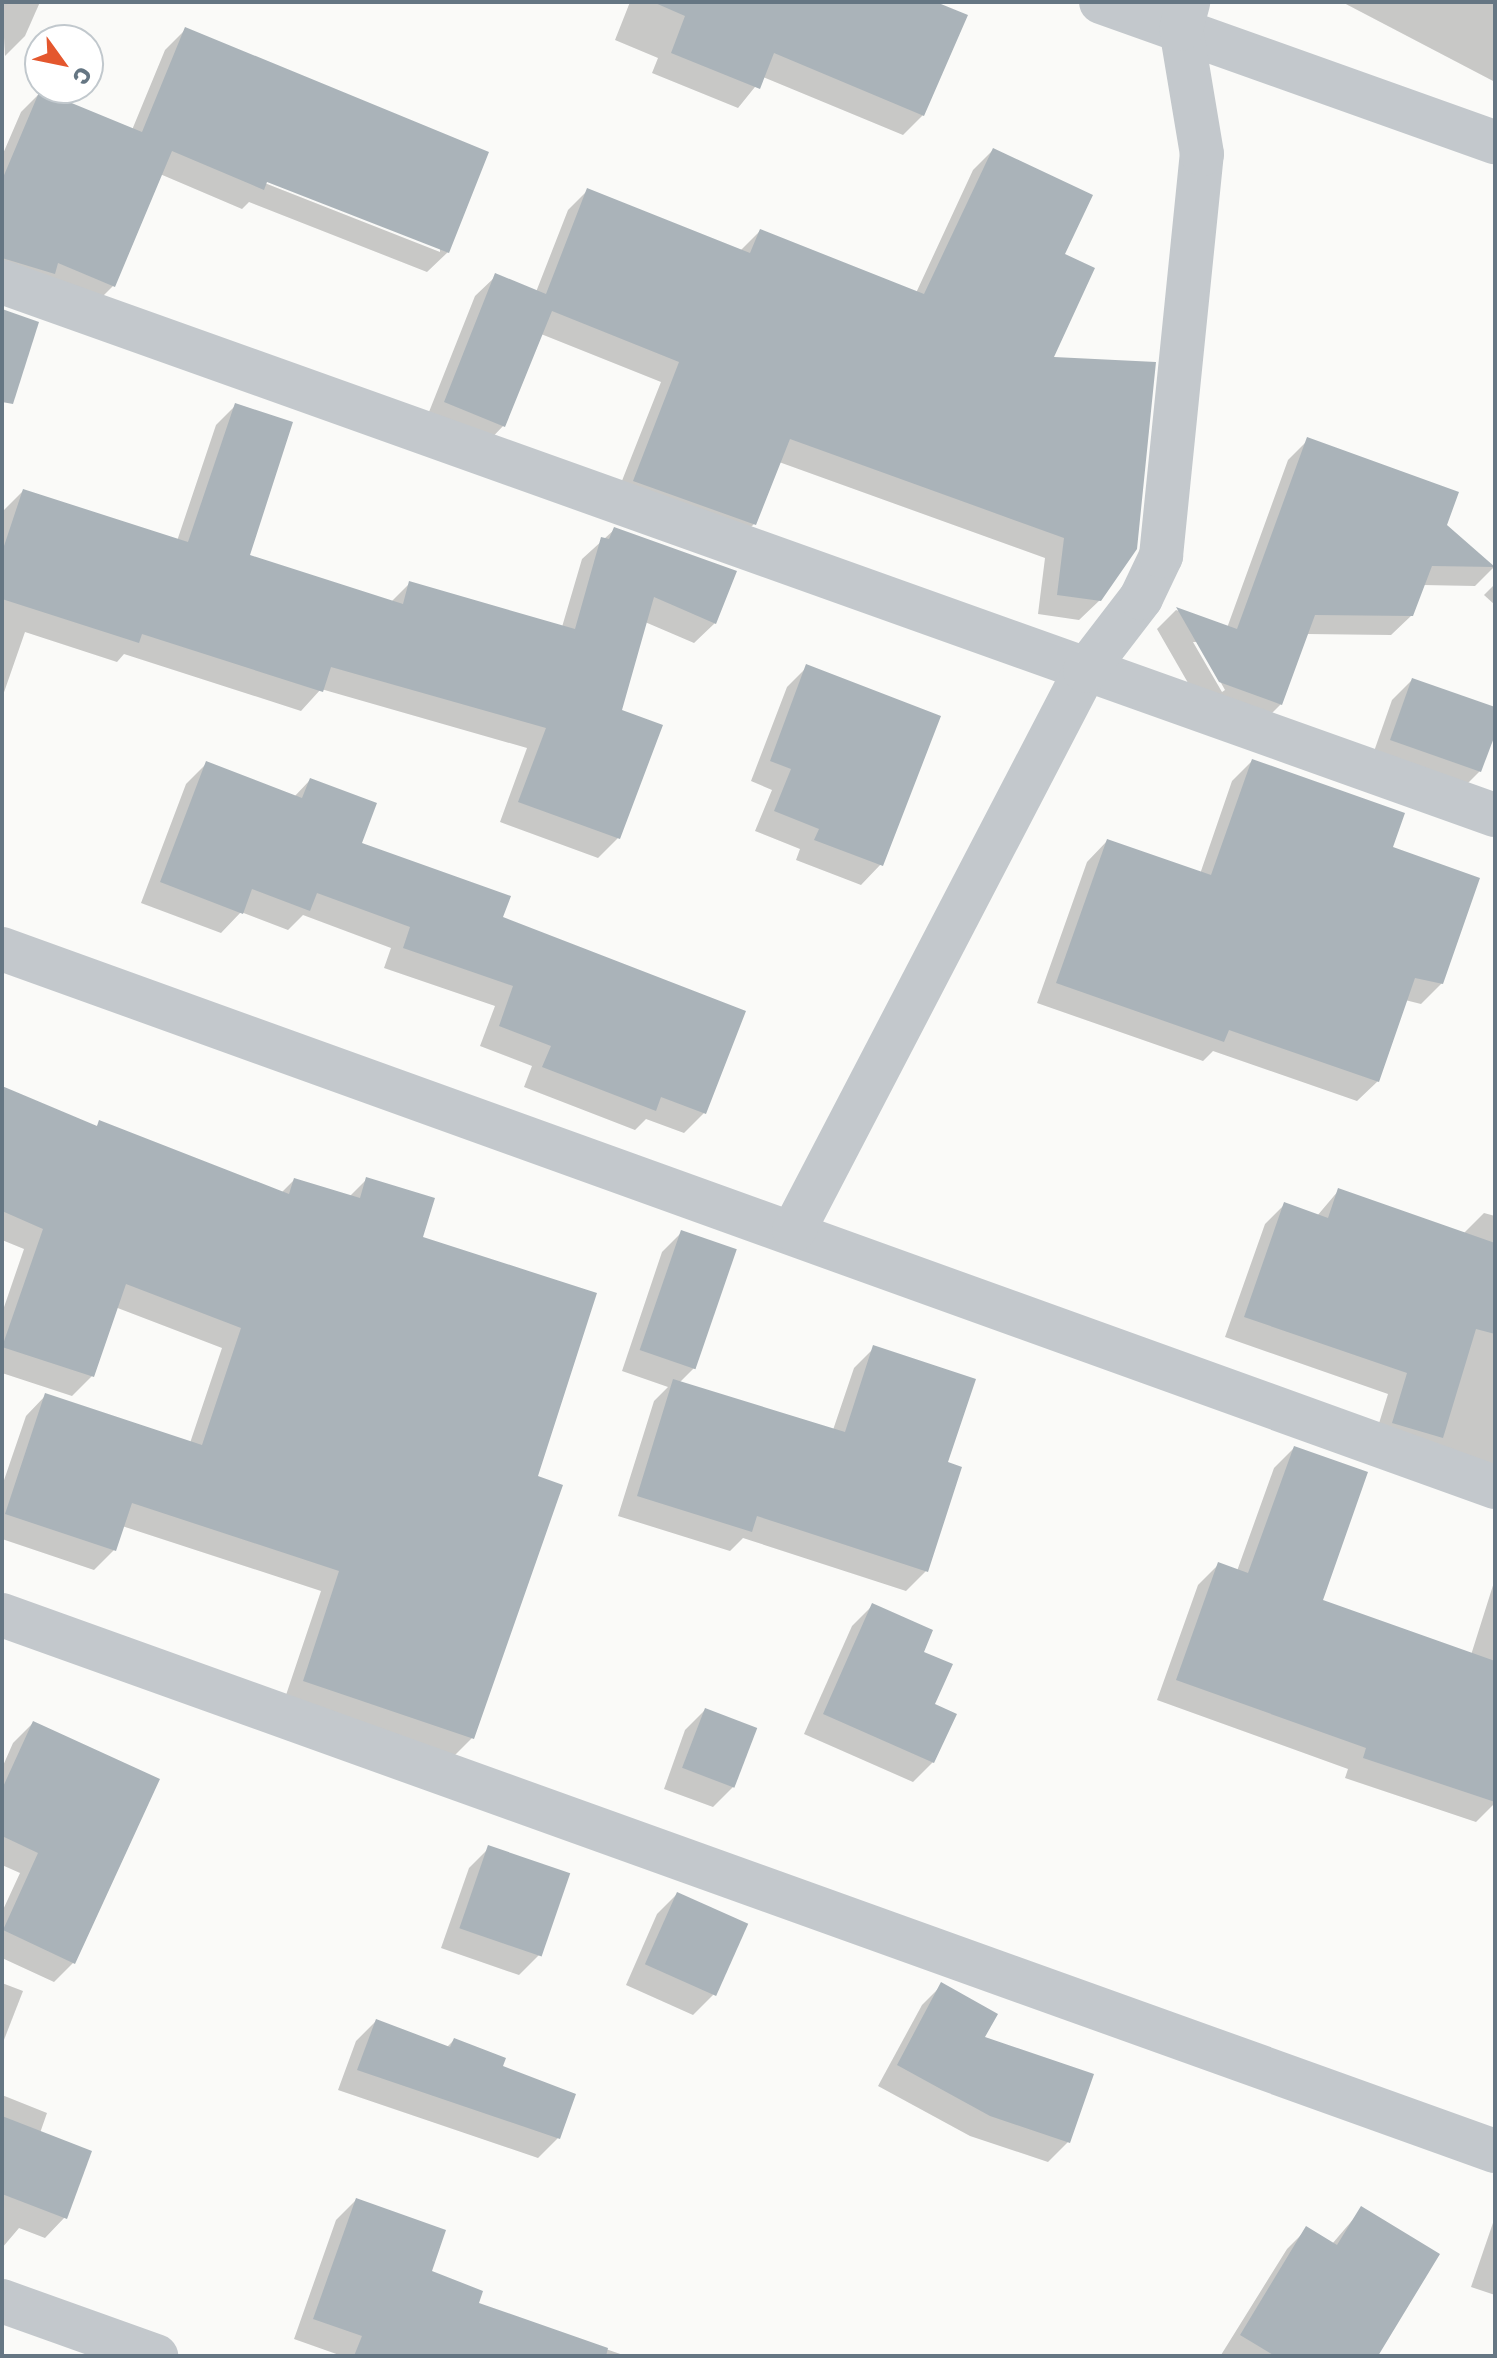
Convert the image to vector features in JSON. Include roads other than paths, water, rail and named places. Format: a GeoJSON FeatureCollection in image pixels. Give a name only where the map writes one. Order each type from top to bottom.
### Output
{"type":"FeatureCollection","features":[{"type":"Feature","properties":{"kind":"lane"},"geometry":{"type":"LineString","coordinates":[[1101,2],[1184,16],[1495,142]]}},
{"type":"Feature","properties":{"kind":"lane"},"geometry":{"type":"LineString","coordinates":[[794,1230],[1085,671],[1141,598],[1161,556],[1202,154],[1184,16]]}},
{"type":"Feature","properties":{"kind":"lane"},"geometry":{"type":"LineString","coordinates":[[2,282],[1495,815]]}},
{"type":"Feature","properties":{"kind":"lane"},"geometry":{"type":"LineString","coordinates":[[2,949],[794,1230],[1495,1487]]}},
{"type":"Feature","properties":{"kind":"lane"},"geometry":{"type":"LineString","coordinates":[[2,1615],[1495,2151]]}},
{"type":"Feature","properties":{"kind":"lane"},"geometry":{"type":"LineString","coordinates":[[2,2301],[156,2356]]}}]}
